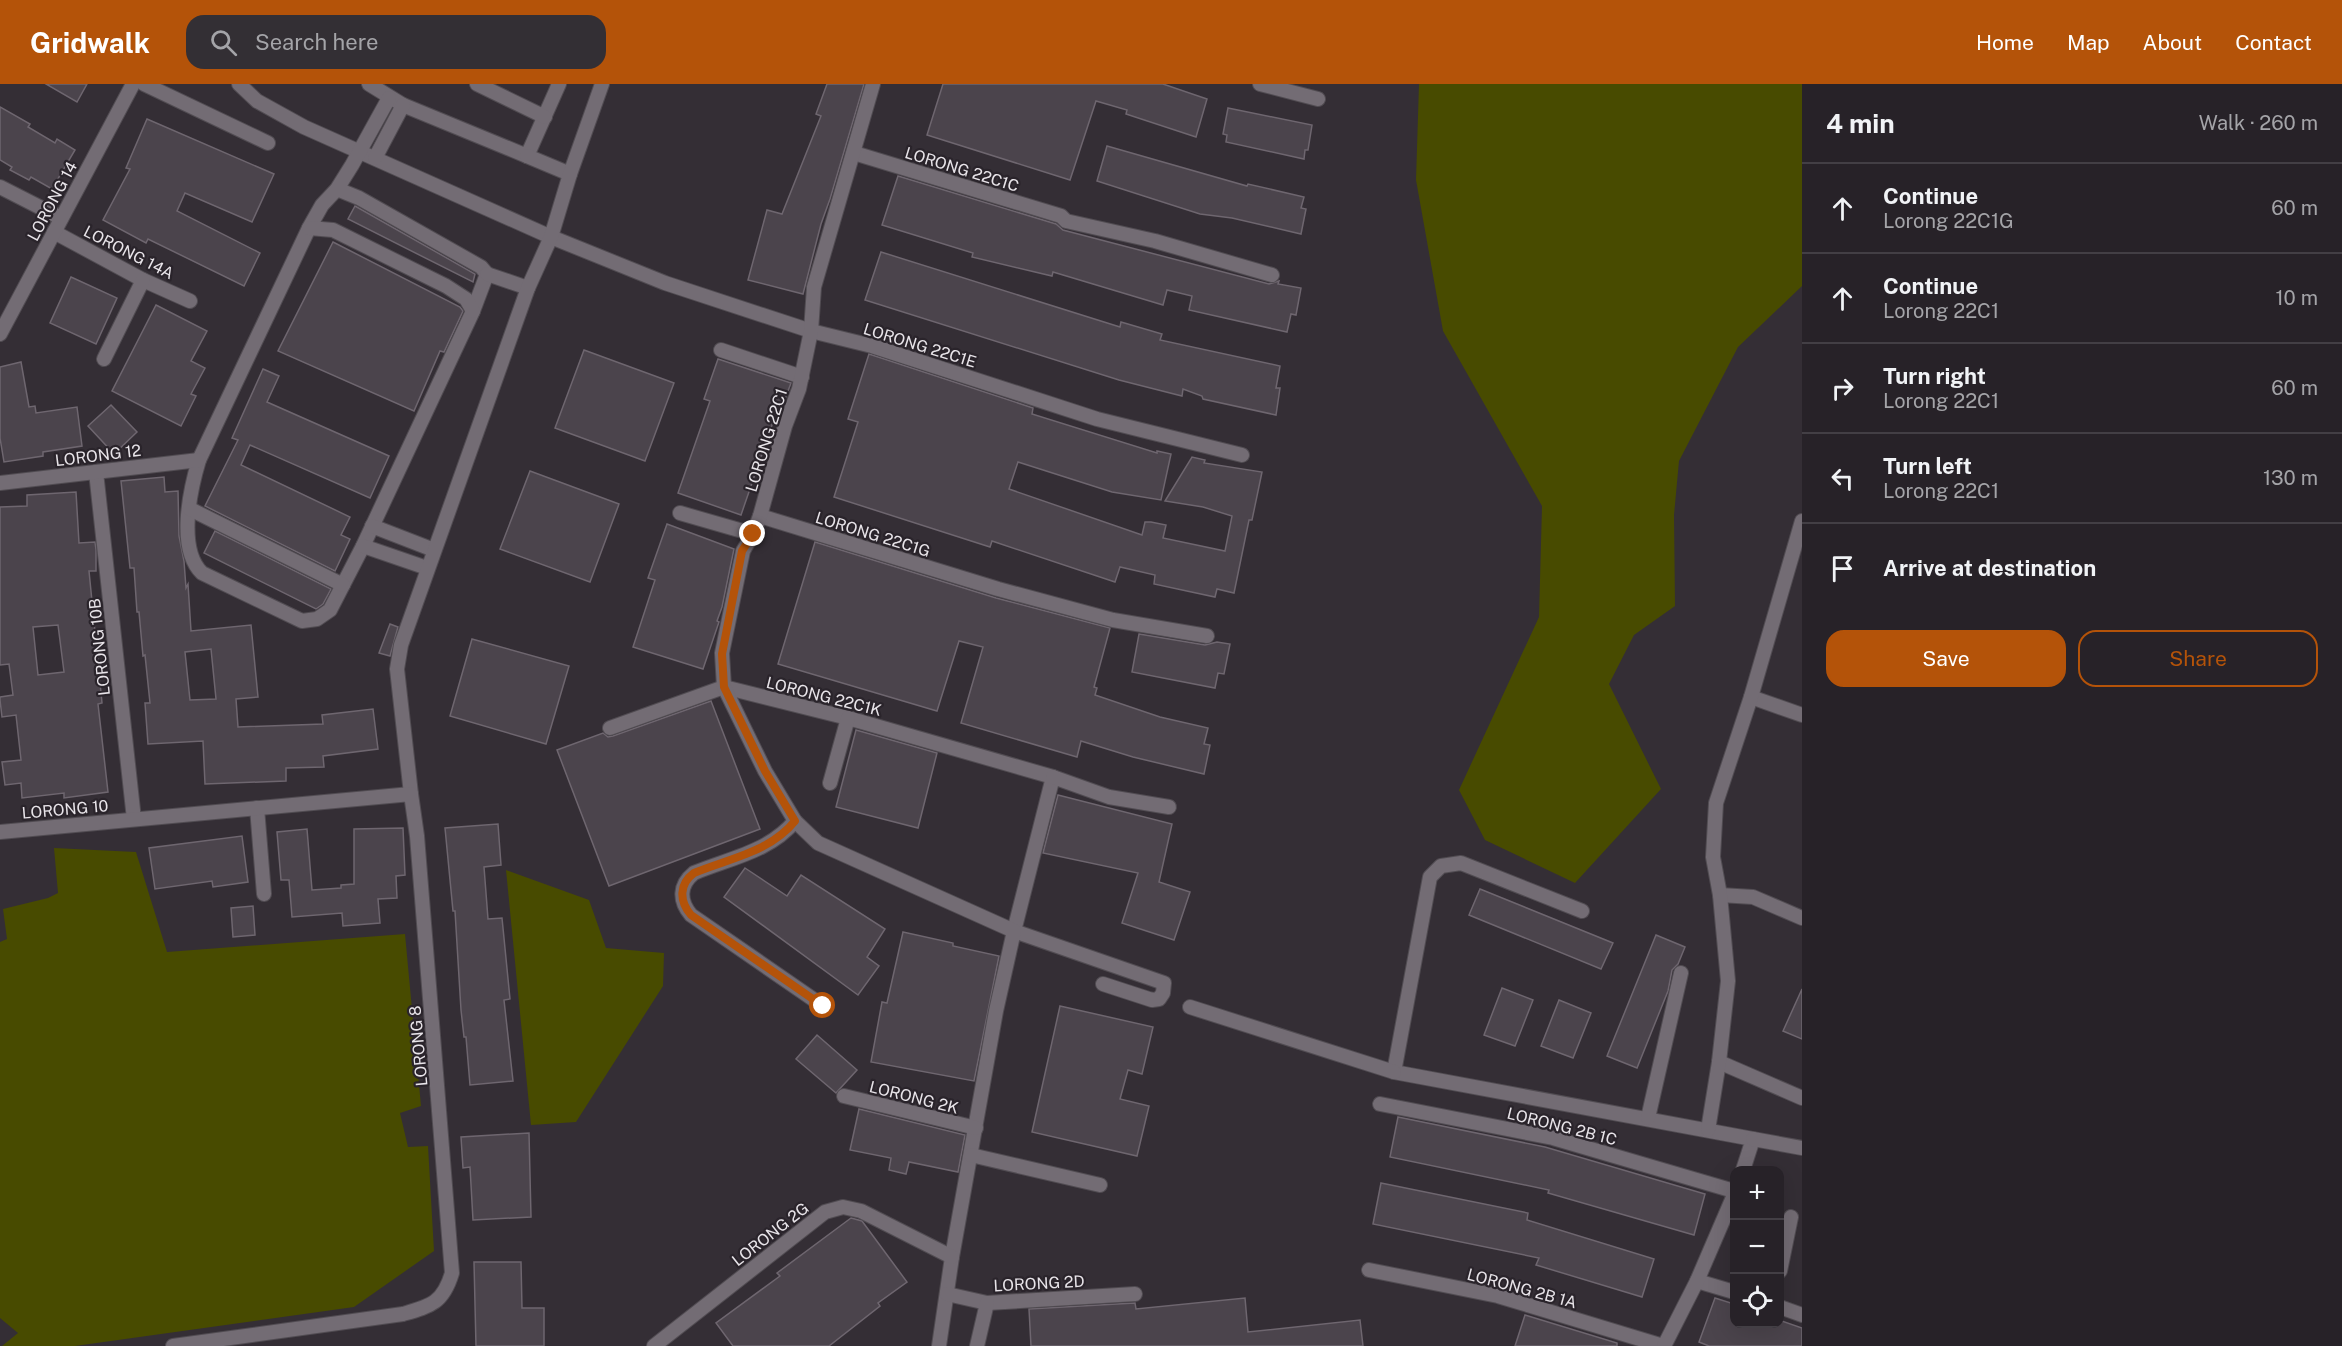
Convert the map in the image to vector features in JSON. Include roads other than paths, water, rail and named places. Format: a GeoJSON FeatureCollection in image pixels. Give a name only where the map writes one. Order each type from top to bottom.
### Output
{"type":"FeatureCollection","features":[{"type":"Feature","properties":{"kind":"street","name":"LORONG 14"},"geometry":{"type":"LineString","coordinates":[[0,334],[133,84]]}},
{"type":"Feature","properties":{"kind":"street"},"geometry":{"type":"LineString","coordinates":[[144,84],[268,144]]}},
{"type":"Feature","properties":{"kind":"street","name":"LORONG 22C1E"},"geometry":{"type":"LineString","coordinates":[[239,84],[266,107],[304,127],[551,237],[665,283],[811,331],[872,346],[1097,419],[1242,455]]}},
{"type":"Feature","properties":{"kind":"street"},"geometry":{"type":"LineString","coordinates":[[369,84],[403,105],[570,174]]}},
{"type":"Feature","properties":{"kind":"street"},"geometry":{"type":"LineString","coordinates":[[477,84],[545,117]]}},
{"type":"Feature","properties":{"kind":"street"},"geometry":{"type":"LineString","coordinates":[[527,156],[559,84]]}},
{"type":"Feature","properties":{"kind":"street","name":"LORONG 8"},"geometry":{"type":"LineString","coordinates":[[173,1346],[403,1314],[432,1305],[447,1290],[452,1273],[417,836],[397,669],[401,645],[427,568],[528,288],[551,237],[570,174],[602,84]]}},
{"type":"Feature","properties":{"kind":"street","name":"LORONG 22C1"},"geometry":{"type":"LineString","coordinates":[[873,84],[814,287],[811,331],[800,389],[785,426],[760,516],[753,534],[742,551],[722,654],[724,687],[765,771],[795,821],[818,843],[1014,931],[1164,983],[1163,993],[1159,999],[1152,1000],[1103,984]]}},
{"type":"Feature","properties":{"kind":"street"},"geometry":{"type":"LineString","coordinates":[[1260,84],[1318,99]]}},
{"type":"Feature","properties":{"kind":"street"},"geometry":{"type":"LineString","coordinates":[[389,98],[361,151],[337,189],[322,205],[309,228],[199,460],[192,483],[188,528],[194,565],[202,573],[303,621],[317,619],[330,610],[363,546],[473,311],[487,274]]}},
{"type":"Feature","properties":{"kind":"street"},"geometry":{"type":"LineString","coordinates":[[375,158],[403,105]]}},
{"type":"Feature","properties":{"kind":"street","name":"LORONG 22C1C"},"geometry":{"type":"LineString","coordinates":[[854,153],[1061,216],[1066,221],[1155,241],[1272,275]]}},
{"type":"Feature","properties":{"kind":"street"},"geometry":{"type":"LineString","coordinates":[[0,187],[61,218]]}},
{"type":"Feature","properties":{"kind":"street"},"geometry":{"type":"LineString","coordinates":[[337,189],[359,198],[481,267],[487,274],[528,288]]}},
{"type":"Feature","properties":{"kind":"street"},"geometry":{"type":"LineString","coordinates":[[309,228],[333,230],[446,286],[466,299],[473,311]]}},
{"type":"Feature","properties":{"kind":"street","name":"LORONG 14A"},"geometry":{"type":"LineString","coordinates":[[54,232],[143,280],[190,301]]}},
{"type":"Feature","properties":{"kind":"street"},"geometry":{"type":"LineString","coordinates":[[104,359],[143,280]]}},
{"type":"Feature","properties":{"kind":"street"},"geometry":{"type":"LineString","coordinates":[[721,350],[802,377]]}},
{"type":"Feature","properties":{"kind":"street","name":"LORONG 12"},"geometry":{"type":"LineString","coordinates":[[0,483],[199,460]]}},
{"type":"Feature","properties":{"kind":"street","name":"LORONG 10B"},"geometry":{"type":"LineString","coordinates":[[96,472],[134,819]]}},
{"type":"Feature","properties":{"kind":"street"},"geometry":{"type":"LineString","coordinates":[[190,509],[343,585]]}},
{"type":"Feature","properties":{"kind":"street"},"geometry":{"type":"LineString","coordinates":[[680,513],[753,534]]}},
{"type":"Feature","properties":{"kind":"street","name":"LORONG 22C1G"},"geometry":{"type":"LineString","coordinates":[[760,516],[977,582],[1113,620],[1207,636]]}},
{"type":"Feature","properties":{"kind":"street"},"geometry":{"type":"LineString","coordinates":[[372,526],[434,550]]}},
{"type":"Feature","properties":{"kind":"street"},"geometry":{"type":"LineString","coordinates":[[1708,1130],[1719,1062],[1728,981],[1713,856],[1716,803],[1751,697],[1801,528]]}},
{"type":"Feature","properties":{"kind":"street"},"geometry":{"type":"LineString","coordinates":[[363,546],[427,568]]}},
{"type":"Feature","properties":{"kind":"street"},"geometry":{"type":"LineString","coordinates":[[610,728],[724,687]]}},
{"type":"Feature","properties":{"kind":"street","name":"LORONG 22C1K"},"geometry":{"type":"LineString","coordinates":[[724,687],[916,737],[939,746],[1053,777],[1109,797],[1169,807]]}},
{"type":"Feature","properties":{"kind":"street"},"geometry":{"type":"LineString","coordinates":[[1751,697],[1802,715]]}},
{"type":"Feature","properties":{"kind":"street"},"geometry":{"type":"LineString","coordinates":[[830,783],[848,718]]}},
{"type":"Feature","properties":{"kind":"street"},"geometry":{"type":"LineString","coordinates":[[939,1346],[952,1257],[996,1011],[1053,777]]}},
{"type":"Feature","properties":{"kind":"street"},"geometry":{"type":"LineString","coordinates":[[134,819],[411,795]]}},
{"type":"Feature","properties":{"kind":"street"},"geometry":{"type":"LineString","coordinates":[[257,808],[264,894]]}},
{"type":"Feature","properties":{"kind":"street","name":"LORONG 10"},"geometry":{"type":"LineString","coordinates":[[0,832],[134,819]]}},
{"type":"Feature","properties":{"kind":"street"},"geometry":{"type":"LineString","coordinates":[[795,821],[786,833],[760,849],[722,861],[686,879],[682,894],[683,906],[691,915],[823,1006]]}},
{"type":"Feature","properties":{"kind":"street"},"geometry":{"type":"LineString","coordinates":[[1394,1071],[1430,877],[1441,866],[1461,863],[1582,911]]}},
{"type":"Feature","properties":{"kind":"street"},"geometry":{"type":"LineString","coordinates":[[1719,895],[1753,897],[1802,918]]}},
{"type":"Feature","properties":{"kind":"street"},"geometry":{"type":"LineString","coordinates":[[1648,1118],[1681,973]]}},
{"type":"Feature","properties":{"kind":"street"},"geometry":{"type":"LineString","coordinates":[[1190,1007],[1394,1071],[1802,1148]]}},
{"type":"Feature","properties":{"kind":"street"},"geometry":{"type":"LineString","coordinates":[[1719,1062],[1802,1098]]}},
{"type":"Feature","properties":{"kind":"street","name":"LORONG 2K"},"geometry":{"type":"LineString","coordinates":[[844,1096],[976,1128]]}},
{"type":"Feature","properties":{"kind":"street","name":"LORONG 2B 1C"},"geometry":{"type":"LineString","coordinates":[[1380,1104],[1553,1138],[1730,1192]]}},
{"type":"Feature","properties":{"kind":"street"},"geometry":{"type":"LineString","coordinates":[[1744,1166],[1753,1139]]}},
{"type":"Feature","properties":{"kind":"street"},"geometry":{"type":"LineString","coordinates":[[971,1155],[1100,1185]]}},
{"type":"Feature","properties":{"kind":"street"},"geometry":{"type":"LineString","coordinates":[[1664,1346],[1697,1281],[1730,1203]]}},
{"type":"Feature","properties":{"kind":"street","name":"LORONG 2G"},"geometry":{"type":"LineString","coordinates":[[654,1346],[825,1212],[843,1207],[861,1211],[952,1257]]}},
{"type":"Feature","properties":{"kind":"street"},"geometry":{"type":"LineString","coordinates":[[1784,1248],[1791,1217]]}},
{"type":"Feature","properties":{"kind":"street","name":"LORONG 2B 1A"},"geometry":{"type":"LineString","coordinates":[[1369,1270],[1498,1296],[1664,1346]]}},
{"type":"Feature","properties":{"kind":"street"},"geometry":{"type":"LineString","coordinates":[[1697,1281],[1730,1292]]}},
{"type":"Feature","properties":{"kind":"street","name":"LORONG 2D"},"geometry":{"type":"LineString","coordinates":[[947,1294],[987,1303],[1135,1294]]}},
{"type":"Feature","properties":{"kind":"street"},"geometry":{"type":"LineString","coordinates":[[977,1346],[987,1303]]}},
{"type":"Feature","properties":{"kind":"street"},"geometry":{"type":"LineString","coordinates":[[1784,1308],[1802,1315]]}},
{"type":"Feature","properties":{"kind":"street"},"geometry":{"type":"LineString","coordinates":[[670,1334],[679,1346]]}}]}
